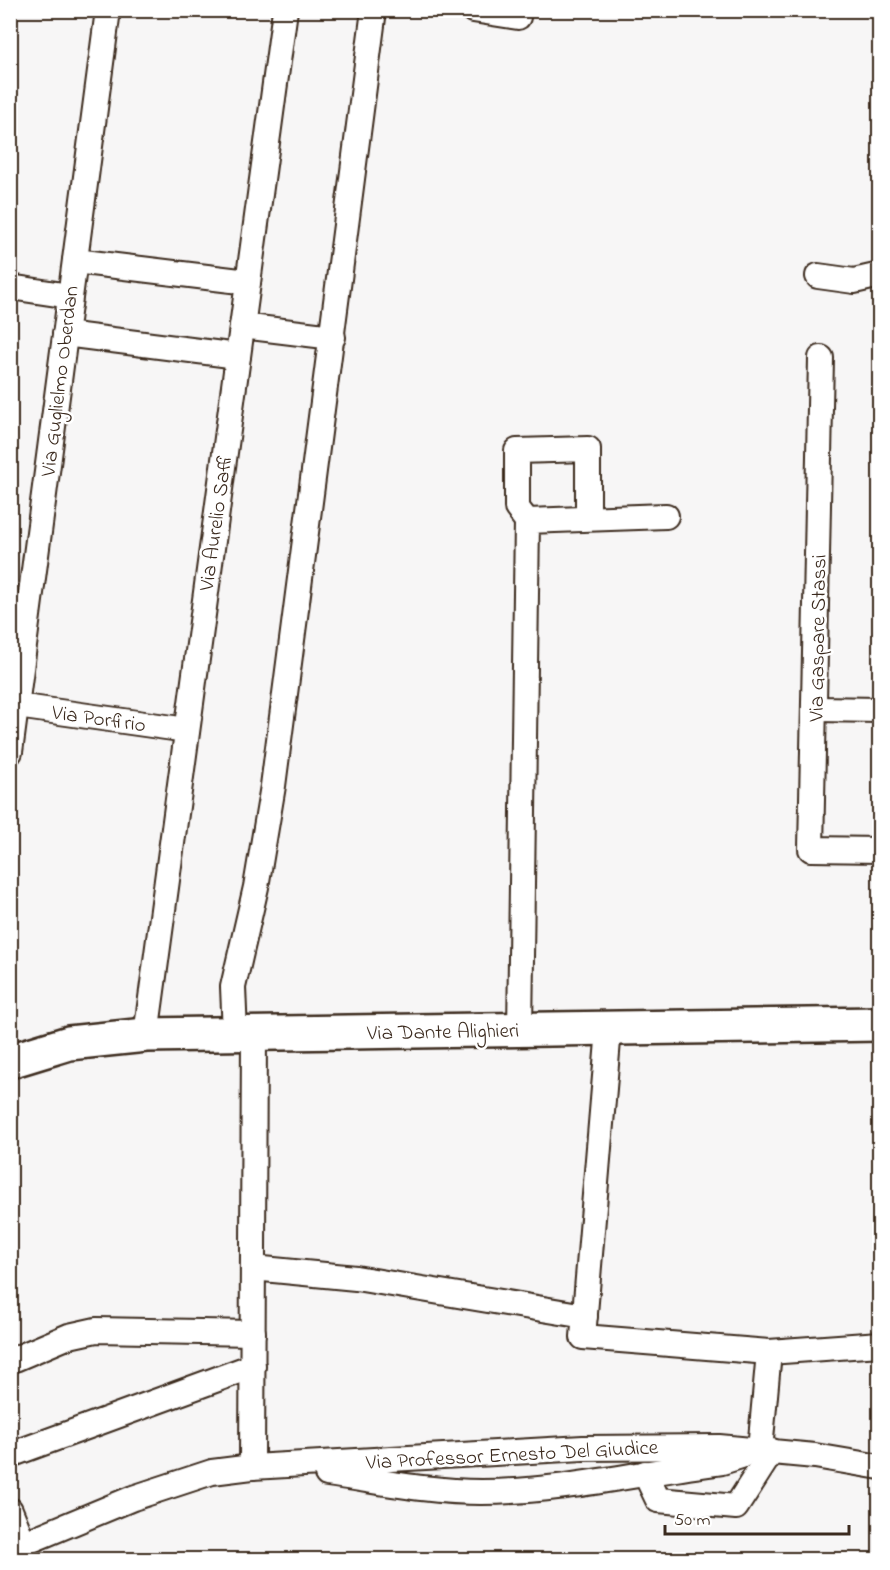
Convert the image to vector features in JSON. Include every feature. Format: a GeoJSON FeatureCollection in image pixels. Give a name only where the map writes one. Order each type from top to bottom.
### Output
{"type":"FeatureCollection","features":[{"type":"Feature","properties":{"kind":"main road","name":"Via Dante Alighieri"},"geometry":{"type":"LineString","coordinates":[[10,1061],[69,1043],[146,1035],[879,1024]]}},
{"type":"Feature","properties":{"kind":"street","name":"Via Guglielmo Oberdan"},"geometry":{"type":"LineString","coordinates":[[10,752],[14,706],[108,10]]}},
{"type":"Feature","properties":{"kind":"street","name":"Via Aurelio Saffi"},"geometry":{"type":"LineString","coordinates":[[146,1035],[285,10]]}},
{"type":"Feature","properties":{"kind":"street"},"geometry":{"type":"LineString","coordinates":[[258,1467],[244,1034],[233,987],[256,887],[273,786],[374,10]]}},
{"type":"Feature","properties":{"kind":"street"},"geometry":{"type":"LineString","coordinates":[[473,10],[518,17]]}},
{"type":"Feature","properties":{"kind":"street"},"geometry":{"type":"LineString","coordinates":[[75,261],[248,282]]}},
{"type":"Feature","properties":{"kind":"street"},"geometry":{"type":"LineString","coordinates":[[818,276],[854,281],[879,275]]}},
{"type":"Feature","properties":{"kind":"street"},"geometry":{"type":"LineString","coordinates":[[10,287],[70,296]]}},
{"type":"Feature","properties":{"kind":"street"},"geometry":{"type":"LineString","coordinates":[[242,326],[333,337]]}},
{"type":"Feature","properties":{"kind":"street"},"geometry":{"type":"LineString","coordinates":[[65,334],[238,357]]}},
{"type":"Feature","properties":{"kind":"street","name":"Via Gaspare Stassi"},"geometry":{"type":"LineString","coordinates":[[821,358],[816,709],[811,849],[879,850]]}},
{"type":"Feature","properties":{"kind":"street"},"geometry":{"type":"LineString","coordinates":[[520,1030],[527,521],[517,508],[517,451],[588,449],[588,518]]}},
{"type":"Feature","properties":{"kind":"street"},"geometry":{"type":"LineString","coordinates":[[527,521],[666,516]]}},
{"type":"Feature","properties":{"kind":"street","name":"Via Porfirio"},"geometry":{"type":"LineString","coordinates":[[14,706],[187,730]]}},
{"type":"Feature","properties":{"kind":"street"},"geometry":{"type":"LineString","coordinates":[[816,709],[879,710]]}},
{"type":"Feature","properties":{"kind":"street"},"geometry":{"type":"LineString","coordinates":[[609,1029],[583,1337],[769,1352],[879,1344]]}},
{"type":"Feature","properties":{"kind":"street"},"geometry":{"type":"LineString","coordinates":[[253,1268],[356,1278],[585,1316]]}},
{"type":"Feature","properties":{"kind":"street"},"geometry":{"type":"LineString","coordinates":[[10,1360],[69,1335],[96,1330],[253,1333]]}},
{"type":"Feature","properties":{"kind":"street"},"geometry":{"type":"LineString","coordinates":[[645,1473],[658,1500],[736,1507],[766,1451],[769,1352]]}},
{"type":"Feature","properties":{"kind":"street"},"geometry":{"type":"LineString","coordinates":[[10,1455],[253,1366]]}},
{"type":"Feature","properties":{"kind":"street","name":"Via Professor Ernesto Del Giudice"},"geometry":{"type":"LineString","coordinates":[[17,1546],[134,1498],[212,1472],[258,1467],[584,1448],[719,1447],[766,1451],[879,1467]]}},
{"type":"Feature","properties":{"kind":"street","name":"Via Professor Ernesto Del Giudice"},"geometry":{"type":"LineString","coordinates":[[258,1467],[480,1492],[555,1486],[722,1462],[766,1451]]}},
{"type":"Feature","properties":{"kind":"street"},"geometry":{"type":"LineString","coordinates":[[10,1510],[17,1546]]}}]}
